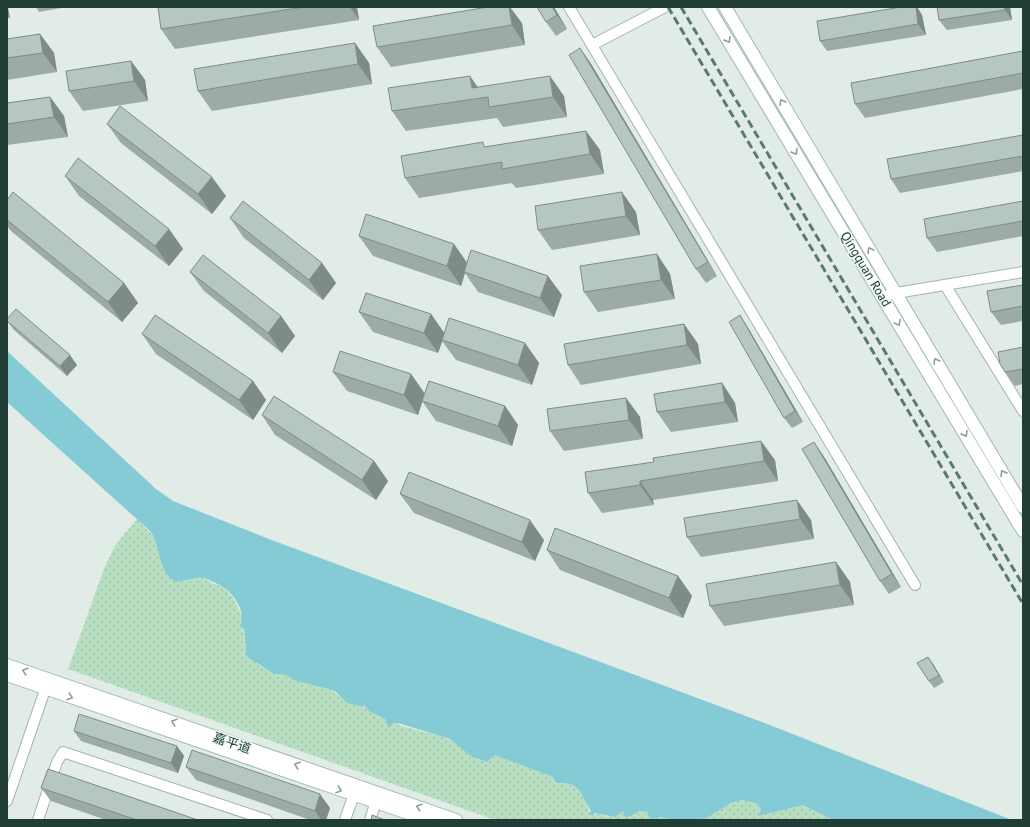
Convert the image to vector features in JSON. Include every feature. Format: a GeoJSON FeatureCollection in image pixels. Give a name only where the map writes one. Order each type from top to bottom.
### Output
{"type":"FeatureCollection","features":[{"type":"Feature","properties":{"kind":"street"},"geometry":{"type":"LineString","coordinates":[[569,7],[915,585]]}},
{"type":"Feature","properties":{"kind":"street"},"geometry":{"type":"LineString","coordinates":[[592,45],[665,7]]}},
{"type":"Feature","properties":{"kind":"street","name":"Qingquan Road"},"geometry":{"type":"LineString","coordinates":[[708,7],[1023,531]]}},
{"type":"Feature","properties":{"kind":"street","name":"Qingquan Road"},"geometry":{"type":"LineString","coordinates":[[725,7],[1023,506]]}},
{"type":"Feature","properties":{"kind":"street"},"geometry":{"type":"LineString","coordinates":[[882,296],[1023,272]]}},
{"type":"Feature","properties":{"kind":"street"},"geometry":{"type":"LineString","coordinates":[[945,285],[1023,411]]}},
{"type":"Feature","properties":{"kind":"street","name":"嘉平道"},"geometry":{"type":"LineString","coordinates":[[7,665],[47,684]]}},
{"type":"Feature","properties":{"kind":"street","name":"嘉平道"},"geometry":{"type":"LineString","coordinates":[[7,675],[47,684],[355,790],[428,820]]}},
{"type":"Feature","properties":{"kind":"street"},"geometry":{"type":"LineString","coordinates":[[7,801],[47,684]]}},
{"type":"Feature","properties":{"kind":"street"},"geometry":{"type":"LineString","coordinates":[[38,820],[57,762],[63,752],[267,820]]}},
{"type":"Feature","properties":{"kind":"street"},"geometry":{"type":"LineString","coordinates":[[345,820],[355,790]]}},
{"type":"Feature","properties":{"kind":"street"},"geometry":{"type":"LineString","coordinates":[[370,820],[377,798]]}},
{"type":"Feature","properties":{"kind":"street","name":"嘉平道"},"geometry":{"type":"LineString","coordinates":[[377,798],[456,820]]}},
{"type":"Feature","properties":{"kind":"green space"},"geometry":{"type":"Polygon","coordinates":[[[137,519],[157,540],[158,551],[162,563],[172,579],[176,582],[203,577],[212,583],[223,587],[232,596],[242,615],[245,649],[257,664],[274,674],[286,675],[293,680],[328,689],[355,705],[364,705],[371,712],[381,718],[448,739],[470,755],[480,760],[487,762],[495,754],[553,777],[556,783],[571,785],[577,788],[584,796],[591,815],[599,814],[608,817],[623,811],[629,815],[640,811],[648,812],[653,819],[660,817],[673,820],[495,820],[68,669],[105,566],[116,544],[137,519]]]}},
{"type":"Feature","properties":{"kind":"green space"},"geometry":{"type":"Polygon","coordinates":[[[742,800],[758,804],[761,810],[758,815],[803,805],[833,820],[692,820],[712,815],[731,803],[742,800]]]}},
{"type":"Feature","properties":{"kind":"water"},"geometry":{"type":"Polygon","coordinates":[[[7,351],[156,489],[173,501],[269,539],[762,722],[1012,820],[833,820],[803,805],[758,816],[761,810],[758,804],[742,800],[731,803],[707,818],[692,820],[673,820],[660,817],[653,819],[648,816],[648,812],[640,811],[628,817],[623,816],[623,811],[615,817],[594,813],[593,816],[589,813],[591,811],[575,786],[564,783],[556,783],[553,777],[495,755],[487,762],[472,757],[450,739],[401,724],[393,723],[390,727],[388,727],[386,720],[369,711],[364,705],[360,706],[347,703],[336,692],[293,680],[286,675],[274,674],[246,656],[244,629],[240,626],[242,621],[241,610],[231,594],[221,586],[203,577],[176,582],[170,577],[162,565],[154,537],[150,531],[7,402],[7,351]]]}},
{"type":"Feature","properties":{"kind":"building"},"geometry":{"type":"Polygon","coordinates":[[[158,7],[304,7],[161,29],[158,7]]]}},
{"type":"Feature","properties":{"kind":"building"},"geometry":{"type":"Polygon","coordinates":[[[488,7],[509,7],[512,25],[377,47],[373,26],[488,7]]]}},
{"type":"Feature","properties":{"kind":"building"},"geometry":{"type":"Polygon","coordinates":[[[537,7],[552,7],[557,15],[546,22],[537,7]]]}},
{"type":"Feature","properties":{"kind":"building"},"geometry":{"type":"Polygon","coordinates":[[[901,7],[916,7],[918,24],[820,41],[817,21],[901,7]]]}},
{"type":"Feature","properties":{"kind":"building"},"geometry":{"type":"Polygon","coordinates":[[[937,7],[1004,7],[1005,10],[939,20],[937,7]]]}},
{"type":"Feature","properties":{"kind":"building"},"geometry":{"type":"Polygon","coordinates":[[[40,34],[43,53],[7,58],[7,39],[40,34]]]}},
{"type":"Feature","properties":{"kind":"building"},"geometry":{"type":"Polygon","coordinates":[[[355,43],[358,64],[198,91],[194,69],[355,43]]]}},
{"type":"Feature","properties":{"kind":"building"},"geometry":{"type":"Polygon","coordinates":[[[580,48],[708,262],[696,269],[569,55],[580,48]]]}},
{"type":"Feature","properties":{"kind":"building"},"geometry":{"type":"Polygon","coordinates":[[[1023,51],[1023,73],[855,104],[851,83],[1023,51]]]}},
{"type":"Feature","properties":{"kind":"building"},"geometry":{"type":"Polygon","coordinates":[[[131,61],[134,81],[69,91],[66,71],[131,61]]]}},
{"type":"Feature","properties":{"kind":"building"},"geometry":{"type":"Polygon","coordinates":[[[470,76],[472,88],[550,76],[553,97],[489,107],[488,97],[392,111],[388,88],[470,76]]]}},
{"type":"Feature","properties":{"kind":"building"},"geometry":{"type":"Polygon","coordinates":[[[50,97],[54,117],[7,124],[7,103],[50,97]]]}},
{"type":"Feature","properties":{"kind":"building"},"geometry":{"type":"Polygon","coordinates":[[[120,106],[212,177],[198,194],[107,124],[120,106]]]}},
{"type":"Feature","properties":{"kind":"building"},"geometry":{"type":"Polygon","coordinates":[[[586,131],[590,154],[502,169],[502,162],[405,178],[401,156],[483,142],[484,147],[586,131]]]}},
{"type":"Feature","properties":{"kind":"building"},"geometry":{"type":"Polygon","coordinates":[[[1023,135],[1023,156],[891,179],[887,159],[1023,135]]]}},
{"type":"Feature","properties":{"kind":"building"},"geometry":{"type":"Polygon","coordinates":[[[78,158],[169,229],[155,246],[65,176],[78,158]]]}},
{"type":"Feature","properties":{"kind":"building"},"geometry":{"type":"Polygon","coordinates":[[[13,192],[124,283],[108,302],[7,220],[7,200],[13,192]]]}},
{"type":"Feature","properties":{"kind":"building"},"geometry":{"type":"Polygon","coordinates":[[[622,192],[626,216],[538,230],[535,206],[622,192]]]}},
{"type":"Feature","properties":{"kind":"building"},"geometry":{"type":"Polygon","coordinates":[[[243,201],[322,263],[309,280],[230,218],[243,201]]]}},
{"type":"Feature","properties":{"kind":"building"},"geometry":{"type":"Polygon","coordinates":[[[1023,201],[1023,221],[927,238],[924,219],[1023,201]]]}},
{"type":"Feature","properties":{"kind":"building"},"geometry":{"type":"Polygon","coordinates":[[[366,214],[454,244],[447,266],[359,236],[366,214]]]}},
{"type":"Feature","properties":{"kind":"building"},"geometry":{"type":"Polygon","coordinates":[[[471,250],[548,276],[540,298],[464,272],[471,250]]]}},
{"type":"Feature","properties":{"kind":"building"},"geometry":{"type":"Polygon","coordinates":[[[657,254],[661,280],[584,292],[580,266],[657,254]]]}},
{"type":"Feature","properties":{"kind":"building"},"geometry":{"type":"Polygon","coordinates":[[[203,255],[281,316],[268,333],[190,272],[203,255]]]}},
{"type":"Feature","properties":{"kind":"building"},"geometry":{"type":"Polygon","coordinates":[[[1023,285],[1023,306],[991,312],[987,291],[1023,285]]]}},
{"type":"Feature","properties":{"kind":"building"},"geometry":{"type":"Polygon","coordinates":[[[366,293],[431,314],[424,333],[359,312],[366,293]]]}},
{"type":"Feature","properties":{"kind":"building"},"geometry":{"type":"Polygon","coordinates":[[[16,309],[70,355],[60,366],[7,321],[16,309]]]}},
{"type":"Feature","properties":{"kind":"building"},"geometry":{"type":"Polygon","coordinates":[[[155,315],[253,381],[239,400],[142,334],[155,315]]]}},
{"type":"Feature","properties":{"kind":"building"},"geometry":{"type":"Polygon","coordinates":[[[740,315],[795,411],[784,418],[729,322],[740,315]]]}},
{"type":"Feature","properties":{"kind":"building"},"geometry":{"type":"Polygon","coordinates":[[[449,318],[525,343],[518,365],[442,340],[449,318]]]}},
{"type":"Feature","properties":{"kind":"building"},"geometry":{"type":"Polygon","coordinates":[[[684,324],[687,345],[568,365],[564,344],[684,324]]]}},
{"type":"Feature","properties":{"kind":"building"},"geometry":{"type":"Polygon","coordinates":[[[1023,347],[1023,369],[1005,372],[1000,364],[998,352],[1023,347]]]}},
{"type":"Feature","properties":{"kind":"building"},"geometry":{"type":"Polygon","coordinates":[[[340,351],[411,374],[404,395],[333,372],[340,351]]]}},
{"type":"Feature","properties":{"kind":"building"},"geometry":{"type":"Polygon","coordinates":[[[429,381],[505,406],[498,426],[422,401],[429,381]]]}},
{"type":"Feature","properties":{"kind":"building"},"geometry":{"type":"Polygon","coordinates":[[[722,383],[725,402],[657,412],[654,394],[722,383]]]}},
{"type":"Feature","properties":{"kind":"building"},"geometry":{"type":"Polygon","coordinates":[[[274,396],[374,461],[362,480],[262,415],[274,396]]]}},
{"type":"Feature","properties":{"kind":"building"},"geometry":{"type":"Polygon","coordinates":[[[626,398],[629,420],[550,431],[547,409],[626,398]]]}},
{"type":"Feature","properties":{"kind":"building"},"geometry":{"type":"Polygon","coordinates":[[[761,441],[764,461],[640,481],[640,485],[588,493],[585,472],[654,462],[653,458],[761,441]]]}},
{"type":"Feature","properties":{"kind":"building"},"geometry":{"type":"Polygon","coordinates":[[[814,442],[892,574],[880,581],[802,449],[814,442]]]}},
{"type":"Feature","properties":{"kind":"building"},"geometry":{"type":"Polygon","coordinates":[[[409,472],[530,520],[522,542],[400,494],[409,472]]]}},
{"type":"Feature","properties":{"kind":"building"},"geometry":{"type":"Polygon","coordinates":[[[797,500],[800,519],[687,537],[684,518],[797,500]]]}},
{"type":"Feature","properties":{"kind":"building"},"geometry":{"type":"Polygon","coordinates":[[[555,528],[678,576],[669,598],[547,550],[555,528]]]}},
{"type":"Feature","properties":{"kind":"building"},"geometry":{"type":"Polygon","coordinates":[[[836,562],[840,585],[710,606],[706,584],[836,562]]]}},
{"type":"Feature","properties":{"kind":"building"},"geometry":{"type":"Polygon","coordinates":[[[928,657],[939,675],[929,681],[917,663],[928,657]]]}},
{"type":"Feature","properties":{"kind":"building"},"geometry":{"type":"Polygon","coordinates":[[[79,714],[177,746],[171,763],[74,731],[79,714]]]}},
{"type":"Feature","properties":{"kind":"building"},"geometry":{"type":"Polygon","coordinates":[[[192,750],[320,794],[315,811],[186,767],[192,750]]]}},
{"type":"Feature","properties":{"kind":"building"},"geometry":{"type":"Polygon","coordinates":[[[48,769],[198,820],[137,820],[41,788],[48,769]]]}},
{"type":"Feature","properties":{"kind":"building"},"geometry":{"type":"Polygon","coordinates":[[[372,815],[385,820],[371,820],[372,815]]]}},
{"type":"Feature","properties":{"kind":"railway"},"geometry":{"type":"LineString","coordinates":[[668,7],[1023,604]]}},
{"type":"Feature","properties":{"kind":"railway"},"geometry":{"type":"LineString","coordinates":[[681,7],[1023,585]]}}]}
